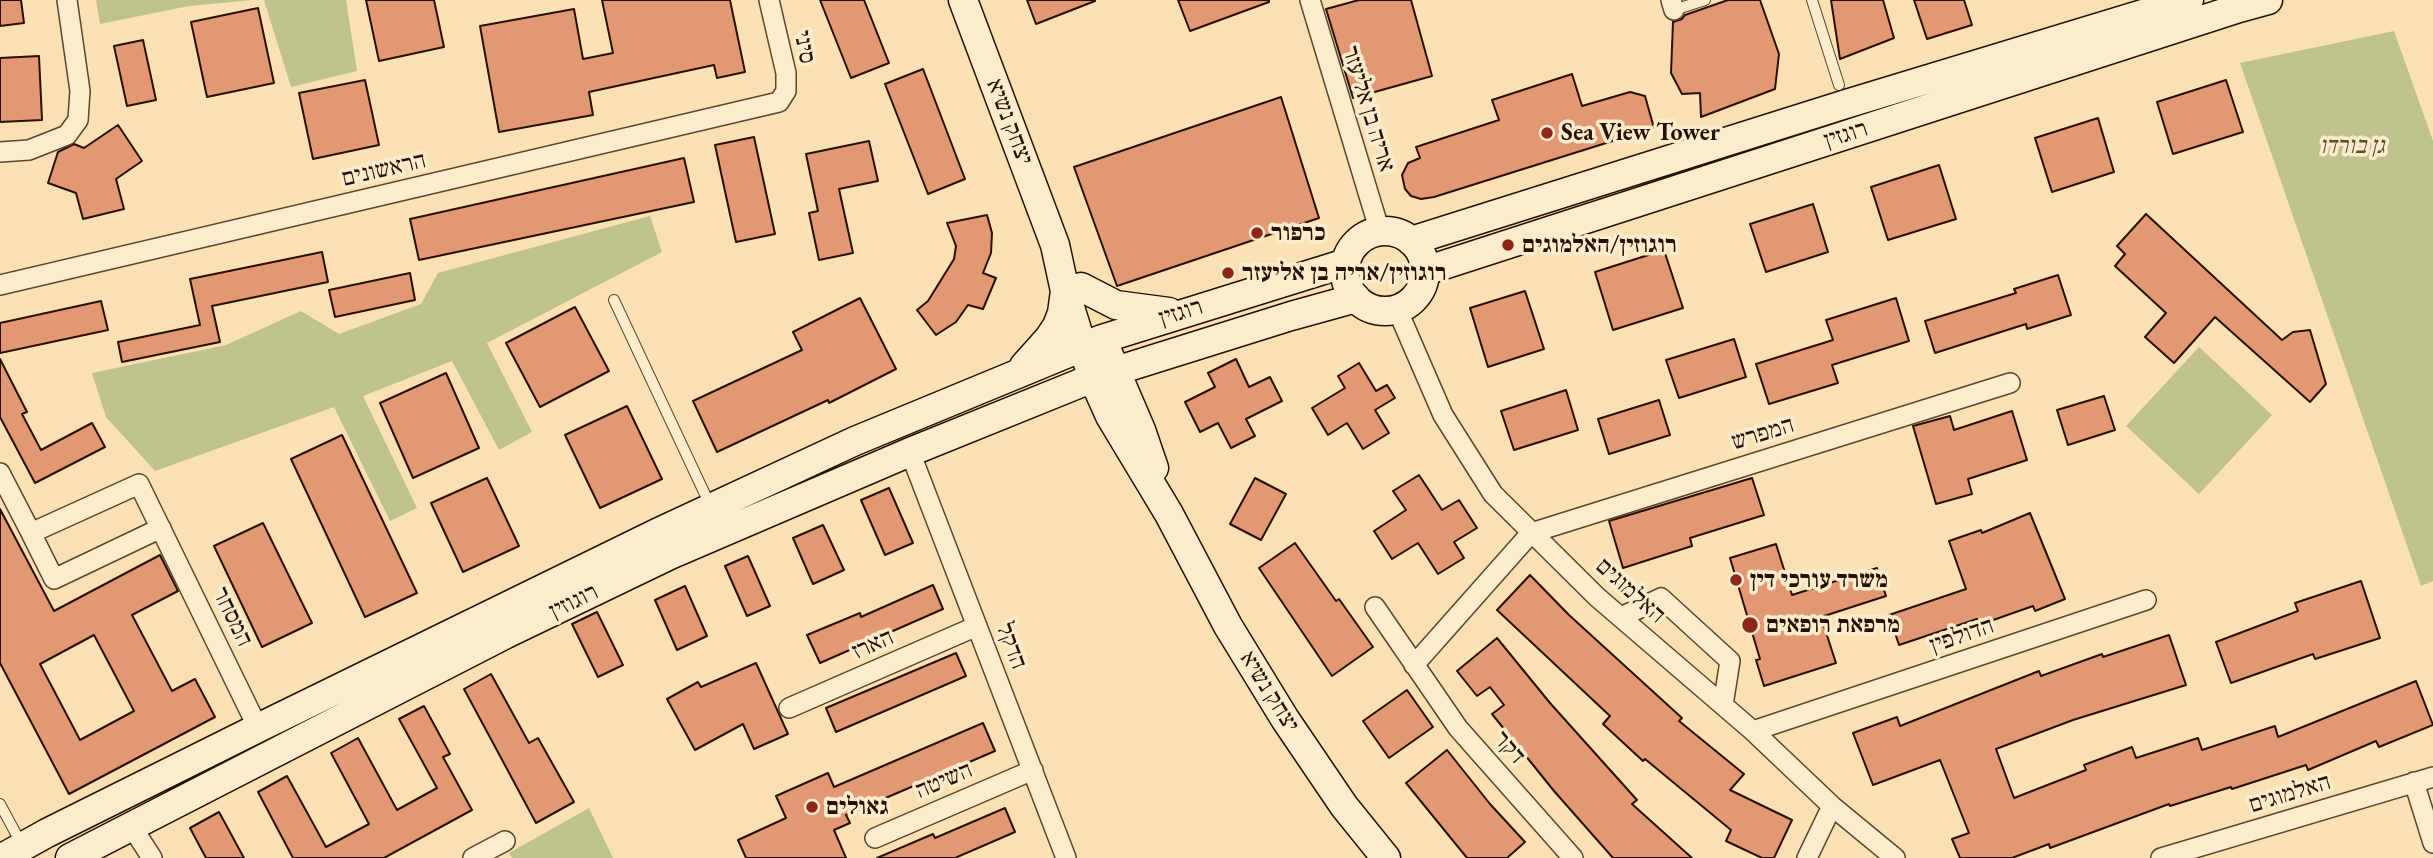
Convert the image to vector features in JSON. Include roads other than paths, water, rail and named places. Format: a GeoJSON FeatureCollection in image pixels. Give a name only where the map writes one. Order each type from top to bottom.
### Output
{"type":"FeatureCollection","features":[{"type":"Feature","properties":{"kind":"street"},"geometry":{"type":"LineString","coordinates":[[0,152],[29,150],[67,135],[78,120],[79,91],[67,0]]}},
{"type":"Feature","properties":{"kind":"street","name":"סיני"},"geometry":{"type":"LineString","coordinates":[[769,0],[786,73],[786,91],[779,102]]}},
{"type":"Feature","properties":{"kind":"street","name":"יצחק נשיא"},"geometry":{"type":"LineString","coordinates":[[963,0],[1104,374],[1110,416],[1169,514],[1228,626],[1284,719],[1344,806],[1386,858]]}},
{"type":"Feature","properties":{"kind":"street","name":"אריה בן אליעזר"},"geometry":{"type":"LineString","coordinates":[[1310,0],[1380,232]]}},
{"type":"Feature","properties":{"kind":"street","name":"רוגזין"},"geometry":{"type":"LineString","coordinates":[[1412,242],[1832,108],[2189,0]]}},
{"type":"Feature","properties":{"kind":"street","name":"רוגזין"},"geometry":{"type":"LineString","coordinates":[[1425,271],[2268,0]]}},
{"type":"Feature","properties":{"kind":"street","name":"הראשונים"},"geometry":{"type":"LineString","coordinates":[[0,285],[779,102]]}},
{"type":"Feature","properties":{"kind":"street"},"geometry":{"type":"LineString","coordinates":[[1380,232],[1402,235],[1412,242],[1419,250],[1425,271],[1418,295],[1409,304],[1397,309],[1375,310],[1356,298],[1345,275],[1346,263],[1358,242],[1368,235],[1380,232]]}},
{"type":"Feature","properties":{"kind":"street","name":"רוגזין"},"geometry":{"type":"LineString","coordinates":[[1019,372],[1092,342],[1346,263]]}},
{"type":"Feature","properties":{"kind":"street"},"geometry":{"type":"LineString","coordinates":[[1019,372],[1057,326],[1073,289],[1116,305],[1182,313]]}},
{"type":"Feature","properties":{"kind":"street","name":"רוגזין"},"geometry":{"type":"LineString","coordinates":[[1104,374],[1356,298]]}},
{"type":"Feature","properties":{"kind":"street","name":"האלמוגים"},"geometry":{"type":"LineString","coordinates":[[1397,309],[1443,415],[1493,494],[1621,617],[1723,705],[1832,806],[1895,858]]}},
{"type":"Feature","properties":{"kind":"street","name":"רוגוזין"},"geometry":{"type":"LineString","coordinates":[[12,852],[711,506],[1019,372]]}},
{"type":"Feature","properties":{"kind":"street","name":"רוגוזין"},"geometry":{"type":"LineString","coordinates":[[70,858],[506,634],[670,555],[910,452],[1104,374]]}},
{"type":"Feature","properties":{"kind":"street","name":"המפרש"},"geometry":{"type":"LineString","coordinates":[[1531,533],[2010,383]]}},
{"type":"Feature","properties":{"kind":"street","name":"הדקל"},"geometry":{"type":"LineString","coordinates":[[910,452],[1066,858]]}},
{"type":"Feature","properties":{"kind":"street"},"geometry":{"type":"LineString","coordinates":[[0,473],[54,579],[161,528]]}},
{"type":"Feature","properties":{"kind":"street","name":"המסחר"},"geometry":{"type":"LineString","coordinates":[[31,533],[139,484],[258,728]]}},
{"type":"Feature","properties":{"kind":"street"},"geometry":{"type":"LineString","coordinates":[[1414,665],[1531,533]]}},
{"type":"Feature","properties":{"kind":"street"},"geometry":{"type":"LineString","coordinates":[[1621,617],[1661,598],[1730,661],[1723,705]]}},
{"type":"Feature","properties":{"kind":"street","name":"הדולפין"},"geometry":{"type":"LineString","coordinates":[[1753,732],[2146,600]]}},
{"type":"Feature","properties":{"kind":"street","name":"דקר"},"geometry":{"type":"LineString","coordinates":[[1375,607],[1458,728],[1573,858]]}},
{"type":"Feature","properties":{"kind":"street","name":"הארז"},"geometry":{"type":"LineString","coordinates":[[789,708],[977,626]]}},
{"type":"Feature","properties":{"kind":"street","name":"השיטה"},"geometry":{"type":"LineString","coordinates":[[875,838],[1033,770]]}},
{"type":"Feature","properties":{"kind":"street"},"geometry":{"type":"LineString","coordinates":[[2423,779],[2433,843]]}},
{"type":"Feature","properties":{"kind":"street","name":"האלמוגים"},"geometry":{"type":"LineString","coordinates":[[2161,858],[2423,779]]}},
{"type":"Feature","properties":{"kind":"street"},"geometry":{"type":"LineString","coordinates":[[1807,858],[1832,806]]}},
{"type":"Feature","properties":{"kind":"street"},"geometry":{"type":"LineString","coordinates":[[132,827],[152,858]]}},
{"type":"Feature","properties":{"kind":"street"},"geometry":{"type":"LineString","coordinates":[[473,858],[505,841]]}},
{"type":"Feature","properties":{"kind":"lane"},"geometry":{"type":"LineString","coordinates":[[1672,5],[1705,0]]}},
{"type":"Feature","properties":{"kind":"lane"},"geometry":{"type":"LineString","coordinates":[[1812,0],[1839,85]]}},
{"type":"Feature","properties":{"kind":"lane"},"geometry":{"type":"LineString","coordinates":[[614,300],[711,506]]}},
{"type":"Feature","properties":{"kind":"lane"},"geometry":{"type":"LineString","coordinates":[[0,804],[12,852]]}},
{"type":"Feature","properties":{"kind":"place","name":"Sea View Tower"},"geometry":{"type":"Point","coordinates":[1547,133]}},
{"type":"Feature","properties":{"kind":"place","name":"כרפור"},"geometry":{"type":"Point","coordinates":[1257,233]}},
{"type":"Feature","properties":{"kind":"place","name":"רוגוזין/האלמוגים"},"geometry":{"type":"Point","coordinates":[1508,245]}},
{"type":"Feature","properties":{"kind":"place","name":"רוגוזין/אריה בן אליעזר"},"geometry":{"type":"Point","coordinates":[1228,273]}},
{"type":"Feature","properties":{"kind":"place","name":"משרד עורכי דין"},"geometry":{"type":"Point","coordinates":[1736,580]}},
{"type":"Feature","properties":{"kind":"place","name":"מרפאת רופאים"},"geometry":{"type":"Point","coordinates":[1750,625]}},
{"type":"Feature","properties":{"kind":"place","name":"גאולים"},"geometry":{"type":"Point","coordinates":[812,807]}},
{"type":"Feature","properties":{"kind":"park label","name":"גן בורדו"},"geometry":{"type":"Point","coordinates":[2352,146]}}]}
